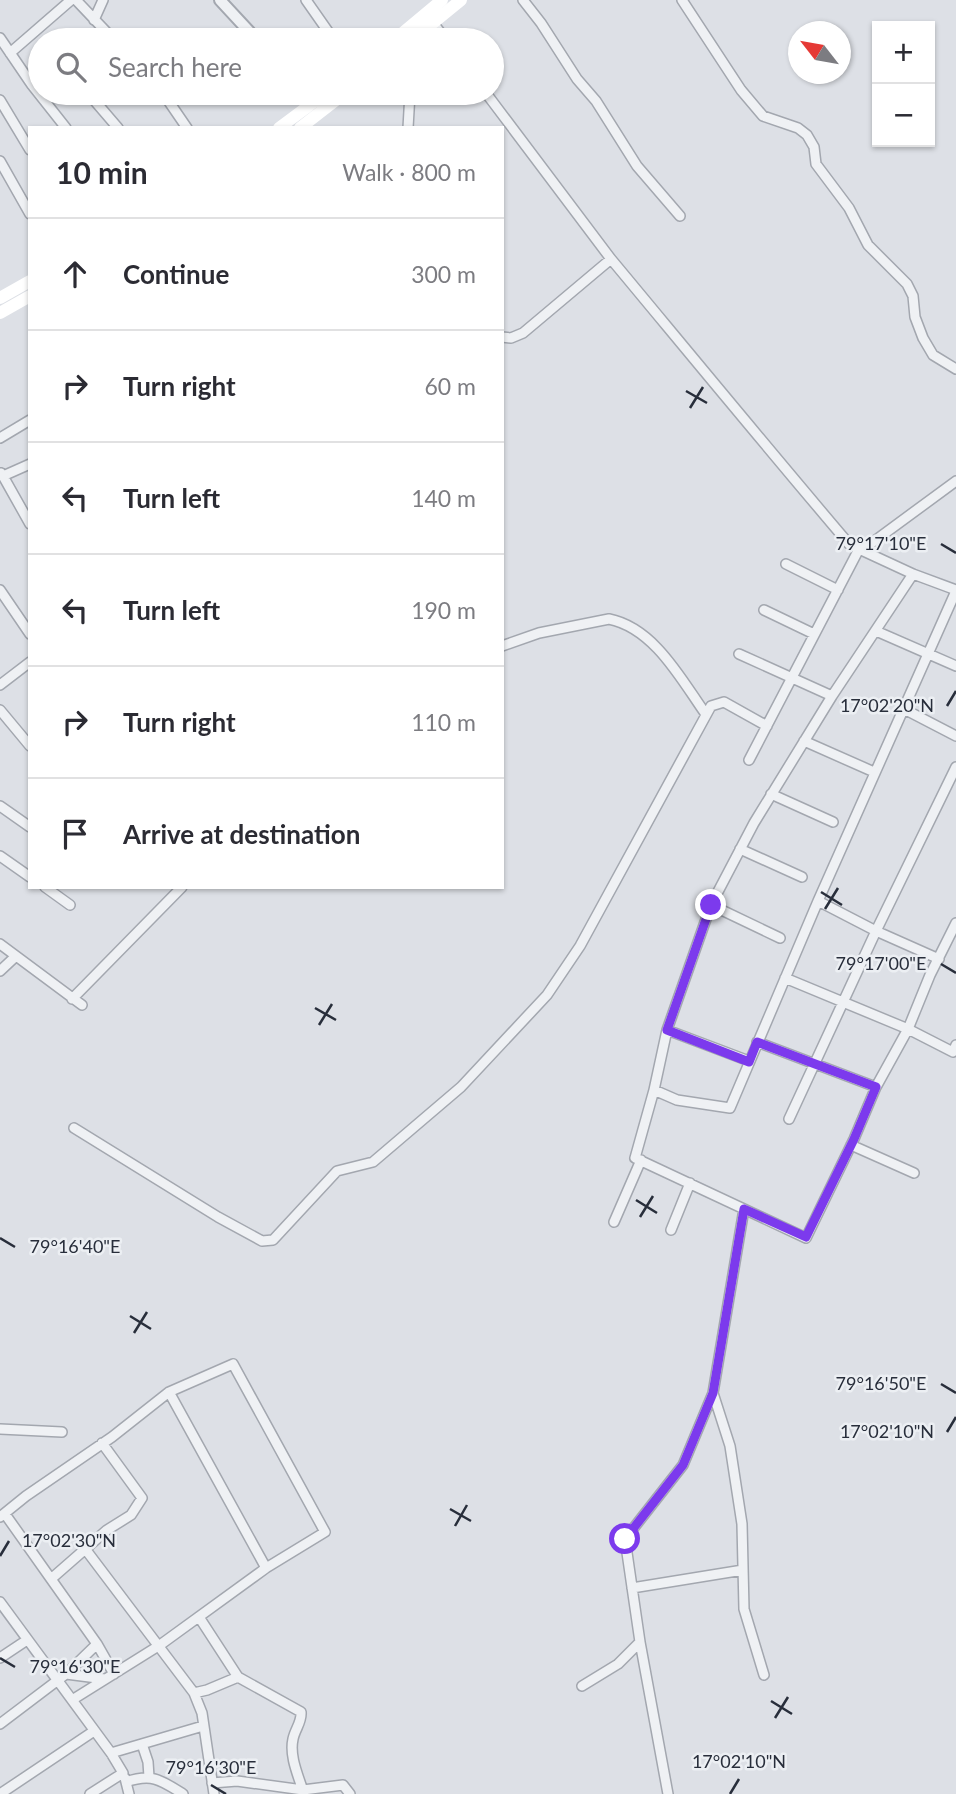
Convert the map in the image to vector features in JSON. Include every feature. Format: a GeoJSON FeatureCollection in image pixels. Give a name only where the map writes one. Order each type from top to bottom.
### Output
{"type":"FeatureCollection","features":[{"type":"Feature","properties":{"kind":"main road"},"geometry":{"type":"LineString","coordinates":[[408,28],[442,0]]}},
{"type":"Feature","properties":{"kind":"main road"},"geometry":{"type":"LineString","coordinates":[[427,28],[461,0]]}},
{"type":"Feature","properties":{"kind":"main road"},"geometry":{"type":"LineString","coordinates":[[281,126],[301,105]]}},
{"type":"Feature","properties":{"kind":"main road"},"geometry":{"type":"LineString","coordinates":[[303,126],[330,105]]}},
{"type":"Feature","properties":{"kind":"main road"},"geometry":{"type":"LineString","coordinates":[[0,298],[28,282]]}},
{"type":"Feature","properties":{"kind":"main road"},"geometry":{"type":"LineString","coordinates":[[0,313],[28,297]]}},
{"type":"Feature","properties":{"kind":"street"},"geometry":{"type":"LineString","coordinates":[[40,28],[73,0],[102,28]]}},
{"type":"Feature","properties":{"kind":"street"},"geometry":{"type":"LineString","coordinates":[[94,20],[103,0]]}},
{"type":"Feature","properties":{"kind":"street"},"geometry":{"type":"LineString","coordinates":[[220,0],[246,28]]}},
{"type":"Feature","properties":{"kind":"street"},"geometry":{"type":"LineString","coordinates":[[306,0],[326,28]]}},
{"type":"Feature","properties":{"kind":"street"},"geometry":{"type":"LineString","coordinates":[[523,0],[577,79],[596,101],[637,166],[680,216]]}},
{"type":"Feature","properties":{"kind":"street"},"geometry":{"type":"LineString","coordinates":[[682,0],[741,90],[763,116],[798,128],[807,135],[814,148],[816,164],[849,208],[868,245],[907,284],[914,296],[915,317],[933,355],[956,369]]}},
{"type":"Feature","properties":{"kind":"street"},"geometry":{"type":"LineString","coordinates":[[433,23],[437,28]]}},
{"type":"Feature","properties":{"kind":"street"},"geometry":{"type":"LineString","coordinates":[[0,38],[28,77]]}},
{"type":"Feature","properties":{"kind":"street"},"geometry":{"type":"LineString","coordinates":[[10,53],[28,38]]}},
{"type":"Feature","properties":{"kind":"street"},"geometry":{"type":"LineString","coordinates":[[0,100],[28,147]]}},
{"type":"Feature","properties":{"kind":"street"},"geometry":{"type":"LineString","coordinates":[[49,105],[65,126]]}},
{"type":"Feature","properties":{"kind":"street"},"geometry":{"type":"LineString","coordinates":[[98,105],[116,126]]}},
{"type":"Feature","properties":{"kind":"street"},"geometry":{"type":"LineString","coordinates":[[171,105],[186,126]]}},
{"type":"Feature","properties":{"kind":"street"},"geometry":{"type":"LineString","coordinates":[[408,126],[409,105]]}},
{"type":"Feature","properties":{"kind":"street"},"geometry":{"type":"LineString","coordinates":[[495,105],[611,259],[849,544],[956,591],[874,772],[730,1108],[677,1100],[654,1090]]}},
{"type":"Feature","properties":{"kind":"street"},"geometry":{"type":"LineString","coordinates":[[0,161],[28,210]]}},
{"type":"Feature","properties":{"kind":"street"},"geometry":{"type":"LineString","coordinates":[[504,337],[512,338],[523,332],[611,259]]}},
{"type":"Feature","properties":{"kind":"street"},"geometry":{"type":"LineString","coordinates":[[0,438],[28,421]]}},
{"type":"Feature","properties":{"kind":"street"},"geometry":{"type":"LineString","coordinates":[[28,465],[1,474],[28,521]]}},
{"type":"Feature","properties":{"kind":"street"},"geometry":{"type":"LineString","coordinates":[[749,760],[859,549],[869,545],[956,481]]}},
{"type":"Feature","properties":{"kind":"street"},"geometry":{"type":"LineString","coordinates":[[786,564],[838,590]]}},
{"type":"Feature","properties":{"kind":"street"},"geometry":{"type":"LineString","coordinates":[[913,574],[771,794],[711,905],[667,1030],[635,1158],[806,1237],[876,1087],[908,1029],[939,959],[953,938],[956,923]]}},
{"type":"Feature","properties":{"kind":"street"},"geometry":{"type":"LineString","coordinates":[[0,590],[28,631]]}},
{"type":"Feature","properties":{"kind":"street"},"geometry":{"type":"LineString","coordinates":[[764,610],[814,634]]}},
{"type":"Feature","properties":{"kind":"street"},"geometry":{"type":"LineString","coordinates":[[504,645],[539,633],[609,619],[618,621],[657,648],[705,713]]}},
{"type":"Feature","properties":{"kind":"street"},"geometry":{"type":"LineString","coordinates":[[876,631],[956,666]]}},
{"type":"Feature","properties":{"kind":"street"},"geometry":{"type":"LineString","coordinates":[[738,654],[832,696]]}},
{"type":"Feature","properties":{"kind":"street"},"geometry":{"type":"LineString","coordinates":[[0,685],[28,664]]}},
{"type":"Feature","properties":{"kind":"street"},"geometry":{"type":"LineString","coordinates":[[74,1128],[218,1217],[262,1241],[273,1240],[337,1171],[373,1162],[461,1087],[547,995],[580,946],[705,713],[716,703],[724,702],[767,726]]}},
{"type":"Feature","properties":{"kind":"street"},"geometry":{"type":"LineString","coordinates":[[902,708],[956,736]]}},
{"type":"Feature","properties":{"kind":"street"},"geometry":{"type":"LineString","coordinates":[[0,710],[26,734]]}},
{"type":"Feature","properties":{"kind":"street"},"geometry":{"type":"LineString","coordinates":[[804,741],[874,772]]}},
{"type":"Feature","properties":{"kind":"street"},"geometry":{"type":"LineString","coordinates":[[789,1119],[956,767]]}},
{"type":"Feature","properties":{"kind":"street"},"geometry":{"type":"LineString","coordinates":[[771,794],[833,822]]}},
{"type":"Feature","properties":{"kind":"street"},"geometry":{"type":"LineString","coordinates":[[0,806],[28,826]]}},
{"type":"Feature","properties":{"kind":"street"},"geometry":{"type":"LineString","coordinates":[[740,849],[802,877]]}},
{"type":"Feature","properties":{"kind":"street"},"geometry":{"type":"LineString","coordinates":[[0,856],[28,876]]}},
{"type":"Feature","properties":{"kind":"street"},"geometry":{"type":"LineString","coordinates":[[48,889],[70,905]]}},
{"type":"Feature","properties":{"kind":"street"},"geometry":{"type":"LineString","coordinates":[[72,999],[180,889]]}},
{"type":"Feature","properties":{"kind":"street"},"geometry":{"type":"LineString","coordinates":[[818,901],[939,959]]}},
{"type":"Feature","properties":{"kind":"street"},"geometry":{"type":"LineString","coordinates":[[711,905],[780,938]]}},
{"type":"Feature","properties":{"kind":"street"},"geometry":{"type":"LineString","coordinates":[[0,944],[82,1005]]}},
{"type":"Feature","properties":{"kind":"street"},"geometry":{"type":"LineString","coordinates":[[0,971],[16,956]]}},
{"type":"Feature","properties":{"kind":"street"},"geometry":{"type":"LineString","coordinates":[[785,978],[955,1050]]}},
{"type":"Feature","properties":{"kind":"street"},"geometry":{"type":"LineString","coordinates":[[667,1030],[749,1062]]}},
{"type":"Feature","properties":{"kind":"street"},"geometry":{"type":"LineString","coordinates":[[757,1042],[876,1087]]}},
{"type":"Feature","properties":{"kind":"street"},"geometry":{"type":"LineString","coordinates":[[851,1145],[914,1173]]}},
{"type":"Feature","properties":{"kind":"street"},"geometry":{"type":"LineString","coordinates":[[614,1222],[641,1160]]}},
{"type":"Feature","properties":{"kind":"street"},"geometry":{"type":"LineString","coordinates":[[671,1230],[690,1183]]}},
{"type":"Feature","properties":{"kind":"street"},"geometry":{"type":"LineString","coordinates":[[668,1794],[640,1642],[625,1539],[683,1465],[713,1393],[744,1209]]}},
{"type":"Feature","properties":{"kind":"street"},"geometry":{"type":"LineString","coordinates":[[72,1700],[105,1679],[114,1674],[160,1645],[266,1568],[325,1532],[233,1364],[169,1392],[3,1515],[97,1644],[114,1674]]}},
{"type":"Feature","properties":{"kind":"street"},"geometry":{"type":"LineString","coordinates":[[169,1392],[266,1568]]}},
{"type":"Feature","properties":{"kind":"street"},"geometry":{"type":"LineString","coordinates":[[713,1393],[730,1446],[742,1524],[744,1608],[764,1675]]}},
{"type":"Feature","properties":{"kind":"street"},"geometry":{"type":"LineString","coordinates":[[0,1429],[62,1432]]}},
{"type":"Feature","properties":{"kind":"street"},"geometry":{"type":"LineString","coordinates":[[51,1579],[107,1530],[131,1515],[142,1498],[102,1443]]}},
{"type":"Feature","properties":{"kind":"street"},"geometry":{"type":"LineString","coordinates":[[86,1550],[194,1693],[200,1705],[213,1794]]}},
{"type":"Feature","properties":{"kind":"street"},"geometry":{"type":"LineString","coordinates":[[632,1588],[743,1570]]}},
{"type":"Feature","properties":{"kind":"street"},"geometry":{"type":"LineString","coordinates":[[0,1602],[111,1753],[125,1777],[129,1794]]}},
{"type":"Feature","properties":{"kind":"street"},"geometry":{"type":"LineString","coordinates":[[199,1617],[238,1677],[301,1712],[292,1751],[303,1792]]}},
{"type":"Feature","properties":{"kind":"street"},"geometry":{"type":"LineString","coordinates":[[0,1658],[27,1640]]}},
{"type":"Feature","properties":{"kind":"street"},"geometry":{"type":"LineString","coordinates":[[582,1686],[618,1664],[640,1642]]}},
{"type":"Feature","properties":{"kind":"street"},"geometry":{"type":"LineString","coordinates":[[0,1724],[57,1681],[97,1644]]}},
{"type":"Feature","properties":{"kind":"street"},"geometry":{"type":"LineString","coordinates":[[65,1674],[105,1679]]}},
{"type":"Feature","properties":{"kind":"street"},"geometry":{"type":"LineString","coordinates":[[194,1693],[238,1677]]}},
{"type":"Feature","properties":{"kind":"street"},"geometry":{"type":"LineString","coordinates":[[111,1753],[202,1726]]}},
{"type":"Feature","properties":{"kind":"street"},"geometry":{"type":"LineString","coordinates":[[0,1794],[94,1731]]}},
{"type":"Feature","properties":{"kind":"street"},"geometry":{"type":"LineString","coordinates":[[142,1744],[148,1762],[149,1777]]}},
{"type":"Feature","properties":{"kind":"street"},"geometry":{"type":"LineString","coordinates":[[90,1794],[125,1777],[149,1777],[183,1794]]}},
{"type":"Feature","properties":{"kind":"street"},"geometry":{"type":"LineString","coordinates":[[212,1783],[237,1781],[303,1792],[343,1786],[350,1794]]}},
{"type":"Feature","properties":{"kind":"route"},"geometry":{"type":"LineString","coordinates":[[625,1539],[683,1465],[713,1393],[744,1209],[806,1237],[876,1087],[757,1042],[749,1062],[667,1030],[711,905]]}}]}
